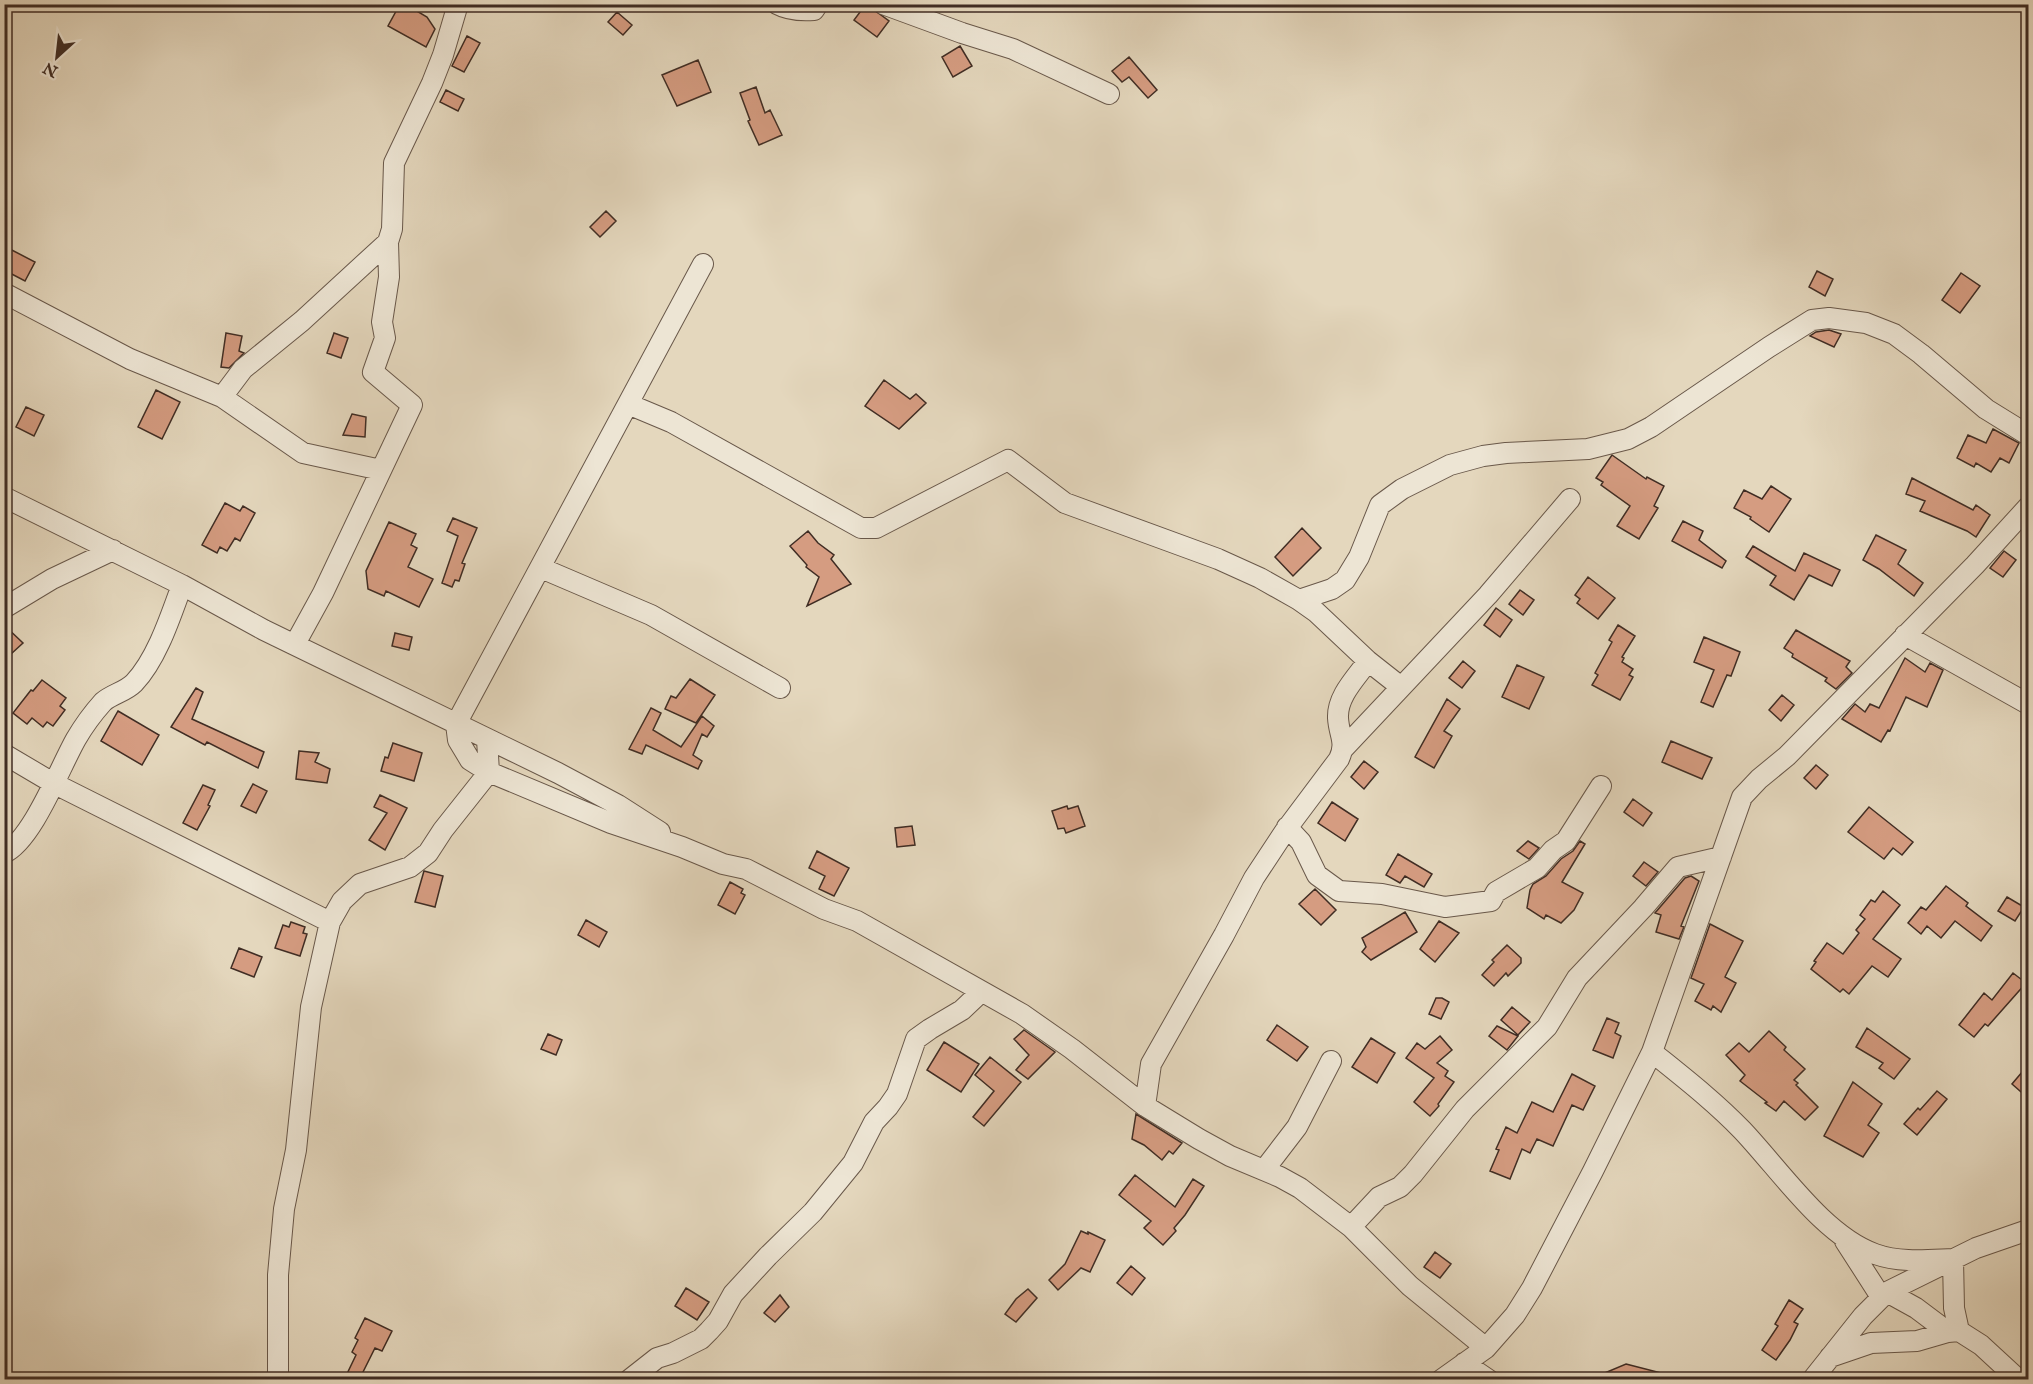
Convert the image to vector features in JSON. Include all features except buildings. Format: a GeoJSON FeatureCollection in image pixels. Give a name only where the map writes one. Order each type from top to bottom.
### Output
{"type":"FeatureCollection","features":[{"type":"Feature","properties":{"kind":"street"},"geometry":{"type":"LineString","coordinates":[[777,4],[784,8],[805,11],[814,10],[818,4]]}},
{"type":"Feature","properties":{"kind":"street"},"geometry":{"type":"LineString","coordinates":[[883,4],[1013,49],[1108,94]]}},
{"type":"Feature","properties":{"kind":"street"},"geometry":{"type":"LineString","coordinates":[[295,644],[323,593],[412,405],[374,372],[384,338],[382,322],[389,277],[388,242],[392,229],[394,163],[436,74],[457,5]]}},
{"type":"Feature","properties":{"kind":"street"},"geometry":{"type":"LineString","coordinates":[[222,397],[243,369],[302,321],[388,242]]}},
{"type":"Feature","properties":{"kind":"street"},"geometry":{"type":"LineString","coordinates":[[704,264],[456,724],[458,740],[470,760],[489,772],[610,823],[682,847],[723,864],[747,869],[824,909],[857,921],[1022,1014],[1145,1106],[1230,1156],[1300,1188],[1351,1227],[1410,1286],[1486,1348]]}},
{"type":"Feature","properties":{"kind":"street"},"geometry":{"type":"LineString","coordinates":[[4,293],[130,359],[222,397],[303,453],[381,470]]}},
{"type":"Feature","properties":{"kind":"street"},"geometry":{"type":"LineString","coordinates":[[1299,600],[1332,589],[1346,580],[1359,557],[1380,505],[1412,484],[1457,462],[1489,455],[1588,449],[1628,439],[1651,427],[1812,320],[1829,318],[1866,322],[1894,334],[1986,409],[2028,435]]}},
{"type":"Feature","properties":{"kind":"street"},"geometry":{"type":"LineString","coordinates":[[628,404],[671,422],[861,528],[876,528],[1008,460],[1065,503],[1218,559],[1260,578],[1299,600],[1316,612],[1368,661],[1401,687]]}},
{"type":"Feature","properties":{"kind":"street"},"geometry":{"type":"LineString","coordinates":[[4,497],[182,585],[264,630],[558,773],[618,805],[682,847]]}},
{"type":"Feature","properties":{"kind":"street"},"geometry":{"type":"LineString","coordinates":[[1145,1106],[1151,1064],[1254,878],[1287,828],[1339,759],[1344,748],[1488,595],[1569,500]]}},
{"type":"Feature","properties":{"kind":"street"},"geometry":{"type":"LineString","coordinates":[[1441,1380],[1486,1348],[1515,1316],[1593,1171],[1652,1052],[1742,797],[1759,779],[1787,756],[1975,565],[2028,507]]}},
{"type":"Feature","properties":{"kind":"street"},"geometry":{"type":"LineString","coordinates":[[4,608],[52,579],[113,550]]}},
{"type":"Feature","properties":{"kind":"street"},"geometry":{"type":"LineString","coordinates":[[541,568],[651,615],[780,688]]}},
{"type":"Feature","properties":{"kind":"street"},"geometry":{"type":"LineString","coordinates":[[4,853],[18,845],[48,796],[78,737],[104,702],[134,682],[148,664],[182,585]]}},
{"type":"Feature","properties":{"kind":"street"},"geometry":{"type":"LineString","coordinates":[[1905,635],[2028,704]]}},
{"type":"Feature","properties":{"kind":"street"},"geometry":{"type":"LineString","coordinates":[[1344,748],[1338,718],[1339,706],[1341,699],[1368,661]]}},
{"type":"Feature","properties":{"kind":"street"},"geometry":{"type":"LineString","coordinates":[[278,1380],[278,1275],[284,1209],[296,1150],[311,1008],[330,922],[342,901],[360,884],[410,867],[428,853],[443,830],[489,772],[487,739]]}},
{"type":"Feature","properties":{"kind":"street"},"geometry":{"type":"LineString","coordinates":[[4,754],[53,783],[330,922]]}},
{"type":"Feature","properties":{"kind":"street"},"geometry":{"type":"LineString","coordinates":[[1287,828],[1301,842],[1317,875],[1339,891],[1382,894],[1445,907],[1491,901],[1496,892],[1537,868],[1553,850],[1566,841],[1601,786]]}},
{"type":"Feature","properties":{"kind":"street"},"geometry":{"type":"LineString","coordinates":[[1351,1227],[1379,1197],[1400,1187],[1413,1174],[1465,1109],[1546,1027],[1577,978],[1678,867],[1721,857]]}},
{"type":"Feature","properties":{"kind":"street"},"geometry":{"type":"LineString","coordinates":[[629,1380],[657,1358],[701,1339],[709,1331],[718,1321],[733,1294],[813,1212],[853,1163],[874,1122],[897,1094],[916,1039],[962,1010],[981,992]]}},
{"type":"Feature","properties":{"kind":"street"},"geometry":{"type":"LineString","coordinates":[[1652,1052],[1705,1095],[1734,1123],[1824,1221],[1843,1238],[1884,1295],[1916,1308],[1953,1332],[1981,1345],[2019,1380]]}},
{"type":"Feature","properties":{"kind":"street"},"geometry":{"type":"LineString","coordinates":[[1264,1170],[1297,1127],[1331,1061]]}},
{"type":"Feature","properties":{"kind":"street"},"geometry":{"type":"LineString","coordinates":[[1812,1380],[1863,1316],[1884,1295],[1976,1248],[2028,1230]]}},
{"type":"Feature","properties":{"kind":"street"},"geometry":{"type":"LineString","coordinates":[[1843,1238],[1863,1249],[1888,1258],[1953,1259]]}},
{"type":"Feature","properties":{"kind":"street"},"geometry":{"type":"LineString","coordinates":[[1953,1259],[1953,1332]]}},
{"type":"Feature","properties":{"kind":"street"},"geometry":{"type":"LineString","coordinates":[[1830,1357],[1871,1343],[1917,1341],[1953,1332]]}},
{"type":"Feature","properties":{"kind":"street"},"geometry":{"type":"LineString","coordinates":[[1464,1363],[1489,1380]]}}]}
